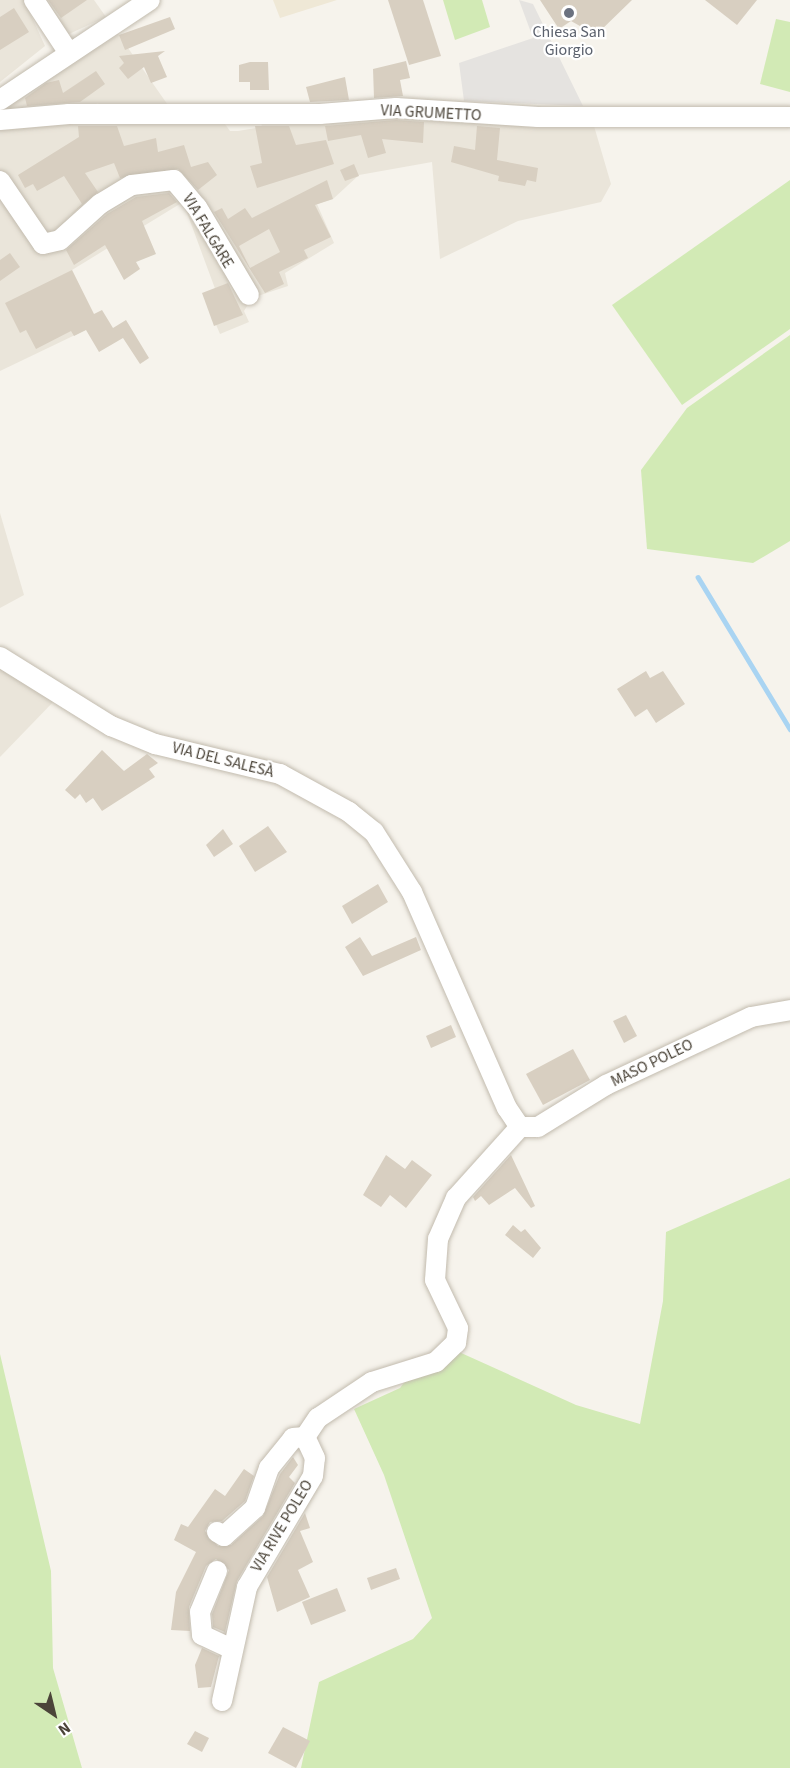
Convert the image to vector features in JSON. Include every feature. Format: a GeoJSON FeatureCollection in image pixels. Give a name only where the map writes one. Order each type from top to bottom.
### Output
{"type":"FeatureCollection","features":[{"type":"Feature","properties":{"kind":"street"},"geometry":{"type":"LineString","coordinates":[[34,0],[69,53]]}},
{"type":"Feature","properties":{"kind":"street"},"geometry":{"type":"LineString","coordinates":[[0,100],[150,0]]}},
{"type":"Feature","properties":{"kind":"street","name":"VIA GRUMETTO"},"geometry":{"type":"LineString","coordinates":[[0,120],[69,114],[320,114],[396,108],[527,117],[790,117]]}},
{"type":"Feature","properties":{"kind":"street","name":"VIA FALGARE"},"geometry":{"type":"LineString","coordinates":[[0,182],[42,244],[60,240],[100,204],[132,185],[174,180],[197,207],[249,295]]}},
{"type":"Feature","properties":{"kind":"street","name":"VIA DEL SALESÀ"},"geometry":{"type":"LineString","coordinates":[[0,657],[111,726],[155,744],[280,774],[349,812],[374,832],[412,892],[507,1108],[520,1127]]}},
{"type":"Feature","properties":{"kind":"street","name":"MASO POLEO"},"geometry":{"type":"LineString","coordinates":[[520,1127],[538,1126],[606,1085],[751,1017],[790,1010]]}},
{"type":"Feature","properties":{"kind":"street","name":"VIA RIVE POLEO"},"geometry":{"type":"LineString","coordinates":[[305,1437],[318,1418],[363,1387],[411,1366],[436,1362],[456,1343],[458,1328],[435,1280],[438,1239],[456,1198],[520,1127]]}},
{"type":"Feature","properties":{"kind":"street","name":"VIA RIVE POLEO"},"geometry":{"type":"LineString","coordinates":[[217,1532],[224,1536],[255,1508],[269,1468],[293,1438],[305,1437]]}},
{"type":"Feature","properties":{"kind":"street","name":"VIA RIVE POLEO"},"geometry":{"type":"LineString","coordinates":[[222,1701],[247,1587],[258,1563],[313,1476],[315,1458],[305,1437]]}},
{"type":"Feature","properties":{"kind":"street"},"geometry":{"type":"LineString","coordinates":[[217,1571],[200,1612],[202,1635],[232,1649]]}},
{"type":"Feature","properties":{"kind":"shaded area"},"geometry":{"type":"Polygon","coordinates":[[[0,0],[24,0],[45,46],[0,82],[0,0]]]}},
{"type":"Feature","properties":{"kind":"shaded area"},"geometry":{"type":"Polygon","coordinates":[[[42,0],[94,0],[106,17],[69,34],[42,0]]]}},
{"type":"Feature","properties":{"kind":"shaded area"},"geometry":{"type":"Polygon","coordinates":[[[273,0],[337,0],[280,18],[273,0]]]}},
{"type":"Feature","properties":{"kind":"shaded area"},"geometry":{"type":"Polygon","coordinates":[[[519,0],[533,4],[583,106],[464,101],[459,63],[533,38],[519,0]]]}},
{"type":"Feature","properties":{"kind":"shaded area"},"geometry":{"type":"Polygon","coordinates":[[[114,28],[170,108],[101,108],[98,103],[85,111],[13,112],[8,107],[114,28]]]}},
{"type":"Feature","properties":{"kind":"shaded area"},"geometry":{"type":"Polygon","coordinates":[[[380,115],[594,126],[611,184],[601,202],[518,221],[440,259],[432,162],[359,175],[333,199],[317,204],[334,243],[285,273],[288,286],[252,298],[244,311],[249,322],[220,334],[205,299],[217,294],[183,202],[72,270],[98,324],[0,371],[0,128],[6,124],[222,120],[230,131],[238,131],[262,127],[261,122],[380,115]]]}},
{"type":"Feature","properties":{"kind":"shaded area"},"geometry":{"type":"Polygon","coordinates":[[[0,513],[24,595],[0,608],[0,513]]]}},
{"type":"Feature","properties":{"kind":"shaded area"},"geometry":{"type":"Polygon","coordinates":[[[0,662],[56,699],[0,757],[0,662]]]}},
{"type":"Feature","properties":{"kind":"green space"},"geometry":{"type":"Polygon","coordinates":[[[443,0],[482,0],[490,27],[455,40],[443,0]]]}},
{"type":"Feature","properties":{"kind":"green space"},"geometry":{"type":"Polygon","coordinates":[[[776,19],[790,22],[790,92],[760,84],[776,19]]]}},
{"type":"Feature","properties":{"kind":"green space"},"geometry":{"type":"Polygon","coordinates":[[[790,180],[790,329],[682,405],[612,305],[790,180]]]}},
{"type":"Feature","properties":{"kind":"green space"},"geometry":{"type":"Polygon","coordinates":[[[790,335],[790,541],[753,563],[647,549],[641,470],[687,408],[790,335]]]}},
{"type":"Feature","properties":{"kind":"green space"},"geometry":{"type":"Polygon","coordinates":[[[790,1178],[790,1768],[301,1768],[319,1682],[413,1639],[432,1618],[384,1475],[354,1409],[400,1388],[418,1364],[459,1352],[576,1405],[640,1424],[663,1301],[666,1232],[790,1178]]]}},
{"type":"Feature","properties":{"kind":"green space"},"geometry":{"type":"Polygon","coordinates":[[[0,1354],[51,1571],[53,1668],[82,1768],[0,1768],[0,1354]]]}},
{"type":"Feature","properties":{"kind":"building"},"geometry":{"type":"Polygon","coordinates":[[[48,0],[87,0],[61,18],[48,0]]]}},
{"type":"Feature","properties":{"kind":"building"},"geometry":{"type":"Polygon","coordinates":[[[388,0],[423,0],[441,56],[409,65],[388,0]]]}},
{"type":"Feature","properties":{"kind":"building"},"geometry":{"type":"Polygon","coordinates":[[[540,0],[632,0],[596,35],[571,21],[559,29],[540,0]]]}},
{"type":"Feature","properties":{"kind":"building"},"geometry":{"type":"Polygon","coordinates":[[[705,0],[757,0],[737,25],[705,0]]]}},
{"type":"Feature","properties":{"kind":"building"},"geometry":{"type":"Polygon","coordinates":[[[14,8],[29,32],[0,50],[0,17],[14,8]]]}},
{"type":"Feature","properties":{"kind":"building"},"geometry":{"type":"Polygon","coordinates":[[[170,17],[175,29],[125,50],[119,35],[170,17]]]}},
{"type":"Feature","properties":{"kind":"building"},"geometry":{"type":"Polygon","coordinates":[[[165,51],[158,56],[167,77],[151,83],[144,67],[128,79],[119,68],[124,63],[119,56],[165,51]]]}},
{"type":"Feature","properties":{"kind":"building"},"geometry":{"type":"Polygon","coordinates":[[[406,61],[410,78],[400,80],[403,96],[374,98],[373,69],[406,61]]]}},
{"type":"Feature","properties":{"kind":"building"},"geometry":{"type":"Polygon","coordinates":[[[250,62],[268,62],[269,90],[250,90],[250,82],[239,82],[239,65],[250,62]]]}},
{"type":"Feature","properties":{"kind":"building"},"geometry":{"type":"Polygon","coordinates":[[[96,71],[105,84],[80,102],[27,106],[25,98],[46,83],[59,80],[63,93],[96,71]]]}},
{"type":"Feature","properties":{"kind":"building"},"geometry":{"type":"Polygon","coordinates":[[[345,77],[349,100],[310,102],[306,87],[345,77]]]}},
{"type":"Feature","properties":{"kind":"building"},"geometry":{"type":"Polygon","coordinates":[[[396,120],[424,122],[423,143],[382,139],[386,153],[368,158],[361,135],[328,141],[325,126],[396,120]]]}},
{"type":"Feature","properties":{"kind":"building"},"geometry":{"type":"Polygon","coordinates":[[[78,126],[117,126],[124,146],[156,138],[158,152],[184,145],[191,167],[208,162],[217,175],[198,190],[178,169],[120,178],[114,163],[85,173],[98,192],[70,215],[82,204],[64,176],[37,191],[33,184],[25,188],[18,175],[79,137],[78,126]]]}},
{"type":"Feature","properties":{"kind":"building"},"geometry":{"type":"Polygon","coordinates":[[[255,126],[289,126],[296,145],[326,140],[334,164],[257,188],[250,166],[262,163],[255,126]]]}},
{"type":"Feature","properties":{"kind":"building"},"geometry":{"type":"Polygon","coordinates":[[[477,126],[500,128],[497,160],[538,168],[536,182],[527,180],[525,186],[498,181],[499,176],[451,162],[454,146],[475,150],[477,126]]]}},
{"type":"Feature","properties":{"kind":"building"},"geometry":{"type":"Polygon","coordinates":[[[354,164],[359,176],[345,181],[340,170],[354,164]]]}},
{"type":"Feature","properties":{"kind":"building"},"geometry":{"type":"Polygon","coordinates":[[[327,180],[333,199],[315,205],[331,237],[304,250],[308,258],[279,272],[284,284],[265,293],[214,212],[222,208],[228,219],[245,208],[252,218],[327,180]],[[269,229],[239,246],[250,268],[280,252],[269,229]]]}},
{"type":"Feature","properties":{"kind":"building"},"geometry":{"type":"Polygon","coordinates":[[[169,193],[177,202],[142,221],[156,254],[136,262],[140,269],[124,280],[105,245],[74,265],[66,250],[107,214],[136,197],[169,193]]]}},
{"type":"Feature","properties":{"kind":"building"},"geometry":{"type":"Polygon","coordinates":[[[10,253],[20,267],[0,281],[0,260],[10,253]]]}},
{"type":"Feature","properties":{"kind":"building"},"geometry":{"type":"Polygon","coordinates":[[[72,270],[94,314],[102,310],[113,328],[126,320],[149,358],[140,364],[123,338],[99,352],[86,330],[74,336],[71,331],[36,349],[26,330],[20,333],[5,303],[72,270]]]}},
{"type":"Feature","properties":{"kind":"building"},"geometry":{"type":"Polygon","coordinates":[[[228,283],[243,315],[214,326],[202,293],[228,283]]]}},
{"type":"Feature","properties":{"kind":"building"},"geometry":{"type":"Polygon","coordinates":[[[646,671],[650,678],[663,671],[685,704],[656,723],[647,709],[635,717],[617,689],[646,671]]]}},
{"type":"Feature","properties":{"kind":"building"},"geometry":{"type":"Polygon","coordinates":[[[102,750],[124,771],[147,754],[158,763],[149,769],[155,777],[102,811],[93,798],[86,803],[80,794],[75,799],[65,790],[102,750]]]}},
{"type":"Feature","properties":{"kind":"building"},"geometry":{"type":"Polygon","coordinates":[[[268,826],[287,852],[255,872],[239,846],[268,826]]]}},
{"type":"Feature","properties":{"kind":"building"},"geometry":{"type":"Polygon","coordinates":[[[223,829],[233,844],[214,857],[206,845],[223,829]]]}},
{"type":"Feature","properties":{"kind":"building"},"geometry":{"type":"Polygon","coordinates":[[[378,884],[388,902],[352,924],[342,906],[378,884]]]}},
{"type":"Feature","properties":{"kind":"building"},"geometry":{"type":"Polygon","coordinates":[[[360,937],[372,956],[416,937],[421,950],[363,976],[345,947],[360,937]]]}},
{"type":"Feature","properties":{"kind":"building"},"geometry":{"type":"Polygon","coordinates":[[[626,1015],[637,1036],[624,1043],[613,1021],[626,1015]]]}},
{"type":"Feature","properties":{"kind":"building"},"geometry":{"type":"Polygon","coordinates":[[[451,1025],[456,1037],[431,1048],[426,1036],[451,1025]]]}},
{"type":"Feature","properties":{"kind":"building"},"geometry":{"type":"Polygon","coordinates":[[[573,1049],[590,1080],[543,1105],[526,1074],[573,1049]]]}},
{"type":"Feature","properties":{"kind":"building"},"geometry":{"type":"Polygon","coordinates":[[[386,1155],[405,1169],[412,1160],[432,1175],[406,1208],[390,1195],[381,1207],[363,1195],[386,1155]]]}},
{"type":"Feature","properties":{"kind":"building"},"geometry":{"type":"Polygon","coordinates":[[[511,1155],[535,1206],[531,1208],[515,1188],[489,1205],[481,1196],[475,1201],[473,1197],[511,1155]]]}},
{"type":"Feature","properties":{"kind":"building"},"geometry":{"type":"Polygon","coordinates":[[[513,1225],[521,1232],[525,1229],[541,1248],[533,1258],[505,1235],[513,1225]]]}},
{"type":"Feature","properties":{"kind":"building"},"geometry":{"type":"Polygon","coordinates":[[[293,1457],[298,1465],[289,1477],[295,1483],[237,1581],[225,1632],[213,1627],[212,1614],[229,1570],[216,1559],[206,1566],[189,1607],[190,1631],[171,1630],[176,1592],[196,1552],[174,1540],[181,1524],[188,1527],[215,1489],[225,1496],[244,1469],[254,1476],[245,1501],[222,1521],[210,1522],[205,1531],[218,1546],[231,1545],[263,1516],[280,1474],[293,1457]]]}},
{"type":"Feature","properties":{"kind":"building"},"geometry":{"type":"Polygon","coordinates":[[[305,1513],[310,1528],[300,1531],[313,1562],[298,1570],[310,1597],[277,1612],[267,1577],[305,1513]]]}},
{"type":"Feature","properties":{"kind":"building"},"geometry":{"type":"Polygon","coordinates":[[[396,1568],[400,1579],[371,1590],[367,1578],[396,1568]]]}},
{"type":"Feature","properties":{"kind":"building"},"geometry":{"type":"Polygon","coordinates":[[[337,1588],[346,1611],[311,1625],[302,1602],[337,1588]]]}},
{"type":"Feature","properties":{"kind":"building"},"geometry":{"type":"Polygon","coordinates":[[[202,1648],[219,1656],[211,1687],[198,1688],[195,1665],[202,1648]]]}},
{"type":"Feature","properties":{"kind":"building"},"geometry":{"type":"Polygon","coordinates":[[[283,1727],[310,1741],[296,1768],[268,1753],[283,1727]]]}},
{"type":"Feature","properties":{"kind":"building"},"geometry":{"type":"Polygon","coordinates":[[[195,1731],[209,1738],[202,1752],[187,1744],[195,1731]]]}},
{"type":"Feature","properties":{"kind":"waterway"},"geometry":{"type":"LineString","coordinates":[[698,577],[790,729]]}},
{"type":"Feature","properties":{"kind":"place","name":"Chiesa San Giorgio"},"geometry":{"type":"Point","coordinates":[569,13]}}]}
